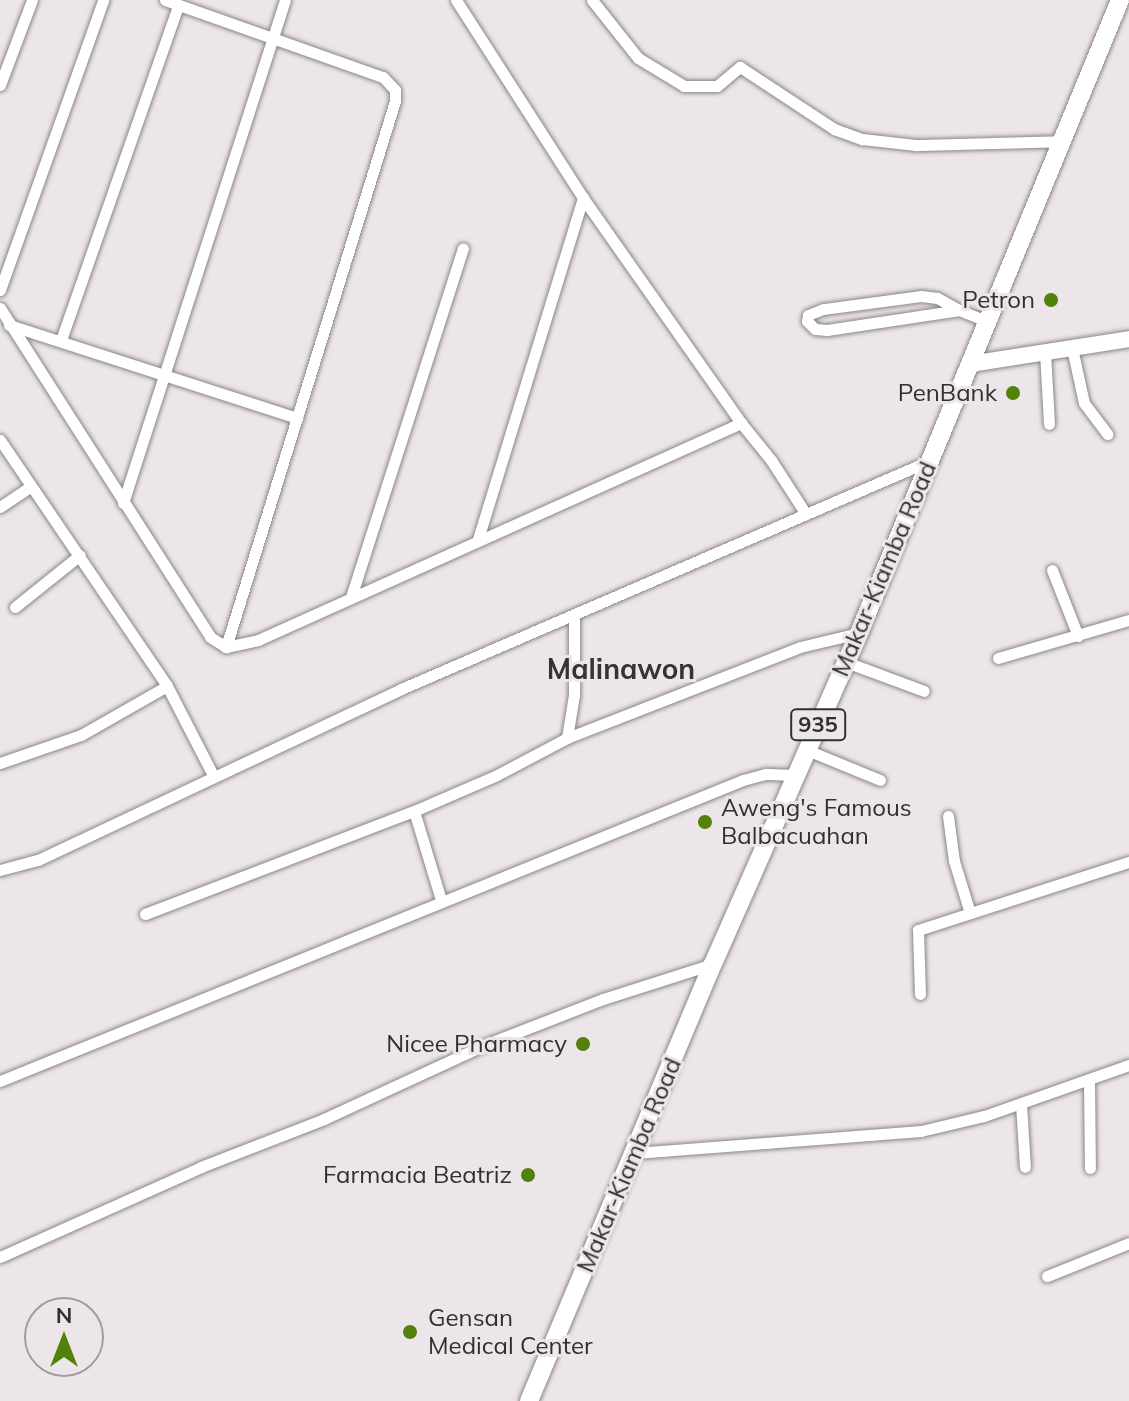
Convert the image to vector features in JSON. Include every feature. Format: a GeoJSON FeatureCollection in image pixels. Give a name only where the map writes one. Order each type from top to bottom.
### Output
{"type":"FeatureCollection","features":[{"type":"Feature","properties":{"kind":"main road","name":"Makar-Kiamba Road"},"geometry":{"type":"LineString","coordinates":[[529,1401],[713,964],[859,633],[1103,48],[1120,0]]}},
{"type":"Feature","properties":{"kind":"street"},"geometry":{"type":"LineString","coordinates":[[0,85],[32,0]]}},
{"type":"Feature","properties":{"kind":"street"},"geometry":{"type":"LineString","coordinates":[[0,290],[103,0]]}},
{"type":"Feature","properties":{"kind":"street"},"geometry":{"type":"LineString","coordinates":[[165,0],[383,77],[395,90],[395,101],[226,647]]}},
{"type":"Feature","properties":{"kind":"street"},"geometry":{"type":"LineString","coordinates":[[123,503],[285,0]]}},
{"type":"Feature","properties":{"kind":"street"},"geometry":{"type":"LineString","coordinates":[[456,0],[583,198],[741,423],[771,460],[806,514]]}},
{"type":"Feature","properties":{"kind":"street"},"geometry":{"type":"LineString","coordinates":[[592,0],[638,58],[684,86],[717,86],[740,67],[834,129],[862,139],[916,145],[1064,141]]}},
{"type":"Feature","properties":{"kind":"street"},"geometry":{"type":"LineString","coordinates":[[61,340],[178,5]]}},
{"type":"Feature","properties":{"kind":"street"},"geometry":{"type":"LineString","coordinates":[[478,539],[583,198]]}},
{"type":"Feature","properties":{"kind":"street"},"geometry":{"type":"LineString","coordinates":[[351,597],[463,249]]}},
{"type":"Feature","properties":{"kind":"street"},"geometry":{"type":"LineString","coordinates":[[959,310],[827,330],[815,329],[807,321],[808,315],[823,309],[921,296],[937,298],[989,322]]}},
{"type":"Feature","properties":{"kind":"street"},"geometry":{"type":"LineString","coordinates":[[0,308],[210,637],[226,647],[258,640],[741,423]]}},
{"type":"Feature","properties":{"kind":"street"},"geometry":{"type":"LineString","coordinates":[[9,325],[297,418]]}},
{"type":"Feature","properties":{"kind":"street"},"geometry":{"type":"LineString","coordinates":[[970,364],[1129,339]]}},
{"type":"Feature","properties":{"kind":"street"},"geometry":{"type":"LineString","coordinates":[[1072,348],[1084,403],[1107,434]]}},
{"type":"Feature","properties":{"kind":"street"},"geometry":{"type":"LineString","coordinates":[[1045,352],[1049,424]]}},
{"type":"Feature","properties":{"kind":"street"},"geometry":{"type":"LineString","coordinates":[[0,440],[167,686],[213,775]]}},
{"type":"Feature","properties":{"kind":"street"},"geometry":{"type":"LineString","coordinates":[[0,870],[38,860],[213,775],[574,614],[929,461]]}},
{"type":"Feature","properties":{"kind":"street"},"geometry":{"type":"LineString","coordinates":[[0,507],[30,487]]}},
{"type":"Feature","properties":{"kind":"street"},"geometry":{"type":"LineString","coordinates":[[15,607],[80,555]]}},
{"type":"Feature","properties":{"kind":"street"},"geometry":{"type":"LineString","coordinates":[[1052,570],[1078,636]]}},
{"type":"Feature","properties":{"kind":"street"},"geometry":{"type":"LineString","coordinates":[[567,738],[574,695],[574,614]]}},
{"type":"Feature","properties":{"kind":"street"},"geometry":{"type":"LineString","coordinates":[[998,658],[1129,620]]}},
{"type":"Feature","properties":{"kind":"street"},"geometry":{"type":"LineString","coordinates":[[145,914],[414,811],[497,775],[567,738],[800,647],[859,633]]}},
{"type":"Feature","properties":{"kind":"street"},"geometry":{"type":"LineString","coordinates":[[846,662],[924,691]]}},
{"type":"Feature","properties":{"kind":"street"},"geometry":{"type":"LineString","coordinates":[[0,763],[81,735],[167,686]]}},
{"type":"Feature","properties":{"kind":"street"},"geometry":{"type":"LineString","coordinates":[[807,750],[880,780]]}},
{"type":"Feature","properties":{"kind":"street"},"geometry":{"type":"LineString","coordinates":[[0,1081],[755,775],[796,775]]}},
{"type":"Feature","properties":{"kind":"street"},"geometry":{"type":"LineString","coordinates":[[414,811],[441,900]]}},
{"type":"Feature","properties":{"kind":"street"},"geometry":{"type":"LineString","coordinates":[[948,816],[954,861],[970,913]]}},
{"type":"Feature","properties":{"kind":"street"},"geometry":{"type":"LineString","coordinates":[[920,994],[918,930],[1129,862]]}},
{"type":"Feature","properties":{"kind":"street"},"geometry":{"type":"LineString","coordinates":[[0,1257],[201,1167],[324,1119],[482,1046],[603,999],[713,964]]}},
{"type":"Feature","properties":{"kind":"street"},"geometry":{"type":"LineString","coordinates":[[635,1153],[921,1131],[1021,1104],[1129,1065]]}},
{"type":"Feature","properties":{"kind":"street"},"geometry":{"type":"LineString","coordinates":[[1089,1079],[1090,1168]]}},
{"type":"Feature","properties":{"kind":"street"},"geometry":{"type":"LineString","coordinates":[[1021,1104],[1025,1167]]}},
{"type":"Feature","properties":{"kind":"street"},"geometry":{"type":"LineString","coordinates":[[1047,1276],[1129,1243]]}},
{"type":"Feature","properties":{"kind":"place","name":"Petron"},"geometry":{"type":"Point","coordinates":[1051,300]}},
{"type":"Feature","properties":{"kind":"place","name":"PenBank"},"geometry":{"type":"Point","coordinates":[1013,393]}},
{"type":"Feature","properties":{"kind":"place","name":"Aweng's Famous Balbacuahan"},"geometry":{"type":"Point","coordinates":[705,822]}},
{"type":"Feature","properties":{"kind":"place","name":"Nicee Pharmacy"},"geometry":{"type":"Point","coordinates":[583,1044]}},
{"type":"Feature","properties":{"kind":"place","name":"Farmacia Beatriz"},"geometry":{"type":"Point","coordinates":[528,1175]}},
{"type":"Feature","properties":{"kind":"place","name":"Gensan Medical Center"},"geometry":{"type":"Point","coordinates":[410,1332]}},
{"type":"Feature","properties":{"kind":"district","name":"Malinawon"},"geometry":{"type":"Point","coordinates":[621,669]}}]}
